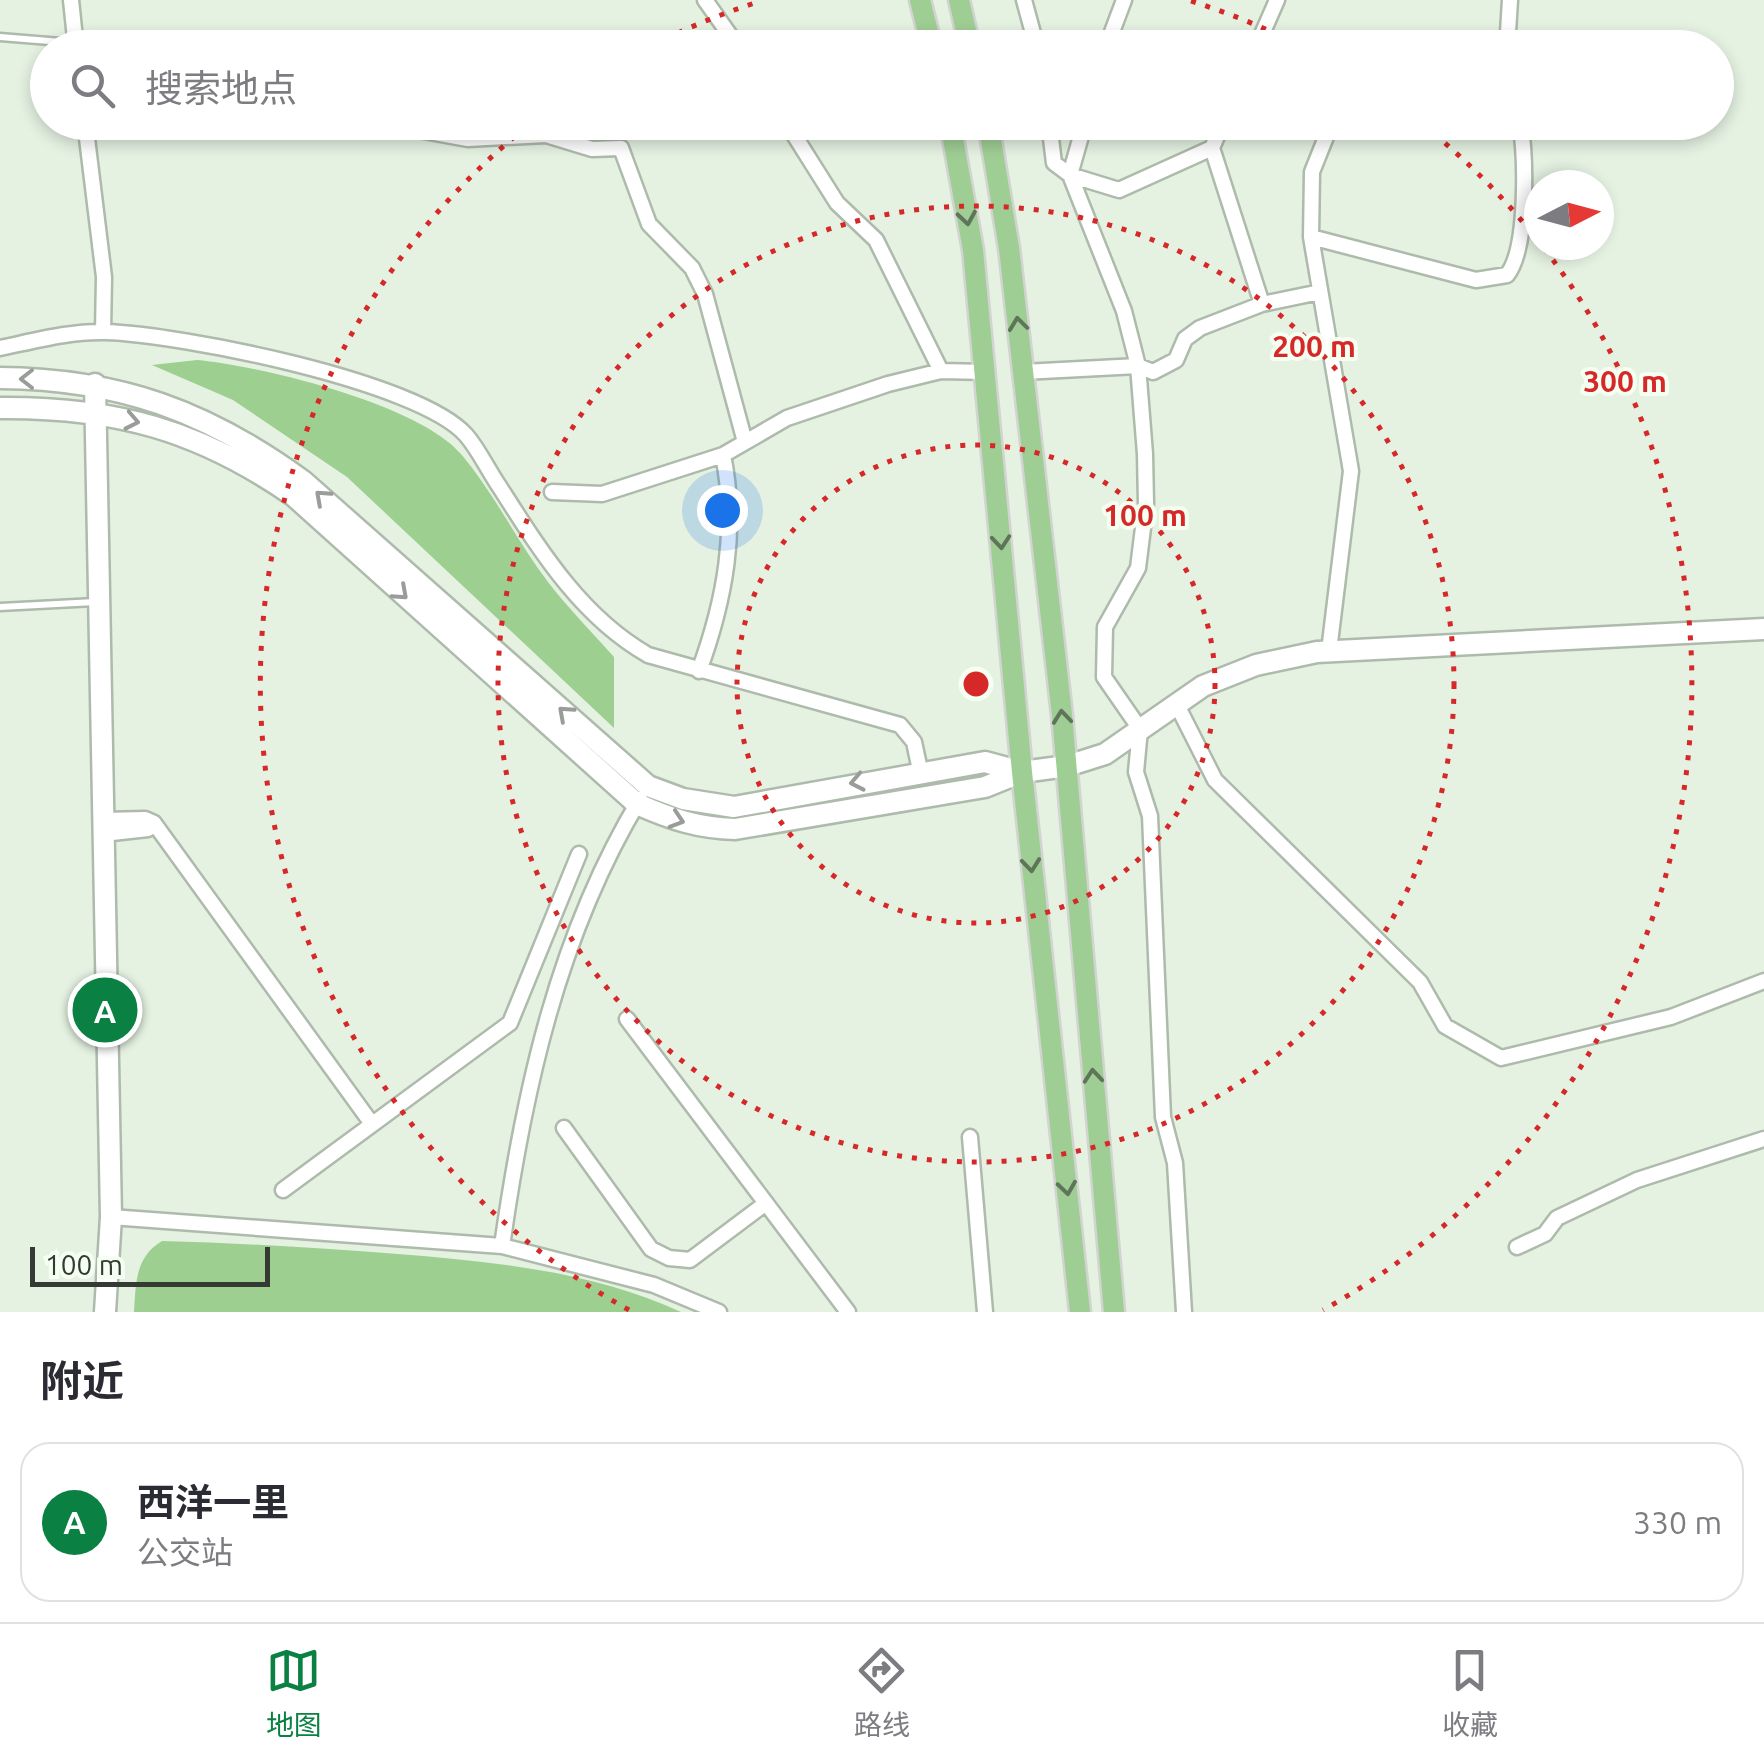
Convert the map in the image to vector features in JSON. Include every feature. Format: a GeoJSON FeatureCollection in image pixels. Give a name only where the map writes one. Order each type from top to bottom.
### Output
{"type":"FeatureCollection","features":[{"type":"Feature","properties":{"kind":"main road"},"geometry":{"type":"LineString","coordinates":[[920,0],[928,30]]}},
{"type":"Feature","properties":{"kind":"main road"},"geometry":{"type":"LineString","coordinates":[[960,0],[966,30]]}},
{"type":"Feature","properties":{"kind":"main road"},"geometry":{"type":"LineString","coordinates":[[953,140],[972,250],[986,372],[1022,772],[1080,1312]]}},
{"type":"Feature","properties":{"kind":"main road"},"geometry":{"type":"LineString","coordinates":[[991,140],[1024,372],[1067,766],[1114,1312]]}},
{"type":"Feature","properties":{"kind":"main road"},"geometry":{"type":"LineString","coordinates":[[0,378],[95,384],[193,413],[248,441],[304,480],[648,786],[683,799],[734,807],[920,770],[985,762],[1022,772]]}},
{"type":"Feature","properties":{"kind":"main road"},"geometry":{"type":"LineString","coordinates":[[95,384],[111,1217],[106,1312]]}},
{"type":"Feature","properties":{"kind":"main road"},"geometry":{"type":"LineString","coordinates":[[0,408],[96,414],[148,424],[242,460],[294,496],[637,804],[678,823],[735,829],[985,786],[1022,772],[1067,766],[1105,754],[1203,686],[1256,665],[1329,651],[1764,629]]}},
{"type":"Feature","properties":{"kind":"street"},"geometry":{"type":"LineString","coordinates":[[71,0],[74,30]]}},
{"type":"Feature","properties":{"kind":"street"},"geometry":{"type":"LineString","coordinates":[[705,0],[726,30]]}},
{"type":"Feature","properties":{"kind":"street"},"geometry":{"type":"LineString","coordinates":[[1024,0],[1032,30]]}},
{"type":"Feature","properties":{"kind":"street"},"geometry":{"type":"LineString","coordinates":[[1113,30],[1124,0]]}},
{"type":"Feature","properties":{"kind":"street"},"geometry":{"type":"LineString","coordinates":[[1264,30],[1277,0]]}},
{"type":"Feature","properties":{"kind":"street"},"geometry":{"type":"LineString","coordinates":[[1508,30],[1510,0]]}},
{"type":"Feature","properties":{"kind":"street"},"geometry":{"type":"LineString","coordinates":[[87,140],[104,278],[103,332]]}},
{"type":"Feature","properties":{"kind":"street"},"geometry":{"type":"LineString","coordinates":[[564,140],[592,149],[621,148],[650,224],[692,268],[706,294],[745,442]]}},
{"type":"Feature","properties":{"kind":"street"},"geometry":{"type":"LineString","coordinates":[[797,140],[837,203],[884,253],[941,371]]}},
{"type":"Feature","properties":{"kind":"street"},"geometry":{"type":"LineString","coordinates":[[1051,140],[1054,164],[1070,175],[1118,190],[1212,148]]}},
{"type":"Feature","properties":{"kind":"street"},"geometry":{"type":"LineString","coordinates":[[1080,140],[1070,175],[1124,310],[1138,366],[1146,483],[1138,568],[1102,641],[1104,677],[1140,729],[1136,772],[1150,816],[1163,1117],[1176,1164],[1184,1312]]}},
{"type":"Feature","properties":{"kind":"street"},"geometry":{"type":"LineString","coordinates":[[1215,140],[1212,148],[1262,304]]}},
{"type":"Feature","properties":{"kind":"street"},"geometry":{"type":"LineString","coordinates":[[1325,140],[1312,172],[1311,237],[1350,470],[1329,651]]}},
{"type":"Feature","properties":{"kind":"street"},"geometry":{"type":"LineString","coordinates":[[1311,237],[1476,280],[1508,276],[1517,263],[1520,236],[1520,140]]}},
{"type":"Feature","properties":{"kind":"street"},"geometry":{"type":"LineString","coordinates":[[1024,372],[1138,366],[1153,372],[1176,360],[1186,339],[1200,328],[1262,304],[1320,292]]}},
{"type":"Feature","properties":{"kind":"street"},"geometry":{"type":"LineString","coordinates":[[0,348],[103,332],[140,335],[341,374],[404,398],[465,433],[546,560],[612,635],[648,654],[699,671],[900,725],[914,742],[920,770]]}},
{"type":"Feature","properties":{"kind":"street"},"geometry":{"type":"LineString","coordinates":[[552,492],[602,494],[723,455],[787,418],[941,371],[986,372]]}},
{"type":"Feature","properties":{"kind":"street"},"geometry":{"type":"LineString","coordinates":[[699,671],[716,625],[732,529],[723,455]]}},
{"type":"Feature","properties":{"kind":"street"},"geometry":{"type":"LineString","coordinates":[[1176,704],[1216,780],[1420,982],[1445,1026],[1501,1058],[1671,1016],[1764,981]]}},
{"type":"Feature","properties":{"kind":"street"},"geometry":{"type":"LineString","coordinates":[[502,1246],[515,1155],[547,1008],[613,844],[648,786]]}},
{"type":"Feature","properties":{"kind":"street"},"geometry":{"type":"LineString","coordinates":[[103,827],[146,819],[154,823],[372,1124]]}},
{"type":"Feature","properties":{"kind":"street"},"geometry":{"type":"LineString","coordinates":[[283,1190],[510,1023],[578,854]]}},
{"type":"Feature","properties":{"kind":"street"},"geometry":{"type":"LineString","coordinates":[[627,1019],[848,1312]]}},
{"type":"Feature","properties":{"kind":"street"},"geometry":{"type":"LineString","coordinates":[[564,1128],[651,1249],[669,1258],[690,1260],[766,1203]]}},
{"type":"Feature","properties":{"kind":"street"},"geometry":{"type":"LineString","coordinates":[[970,1138],[985,1312]]}},
{"type":"Feature","properties":{"kind":"street"},"geometry":{"type":"LineString","coordinates":[[1517,1246],[1545,1234],[1557,1218],[1637,1180],[1764,1140]]}},
{"type":"Feature","properties":{"kind":"street"},"geometry":{"type":"LineString","coordinates":[[111,1217],[502,1246],[654,1285],[720,1312]]}},
{"type":"Feature","properties":{"kind":"lane"},"geometry":{"type":"LineString","coordinates":[[0,37],[30,40]]}},
{"type":"Feature","properties":{"kind":"lane"},"geometry":{"type":"LineString","coordinates":[[0,608],[101,602]]}},
{"type":"Feature","properties":{"kind":"green space"},"geometry":{"type":"Polygon","coordinates":[[[197,360],[260,370],[337,390],[411,419],[461,454],[548,582],[614,657],[614,728],[347,477],[233,400],[152,365],[197,360]]]}},
{"type":"Feature","properties":{"kind":"green space"},"geometry":{"type":"Polygon","coordinates":[[[162,1241],[339,1250],[507,1265],[613,1287],[681,1312],[134,1312],[142,1263],[162,1241]]]}},
{"type":"Feature","properties":{"kind":"place","name":"西洋一里"},"geometry":{"type":"Point","coordinates":[105,1010]}}]}
